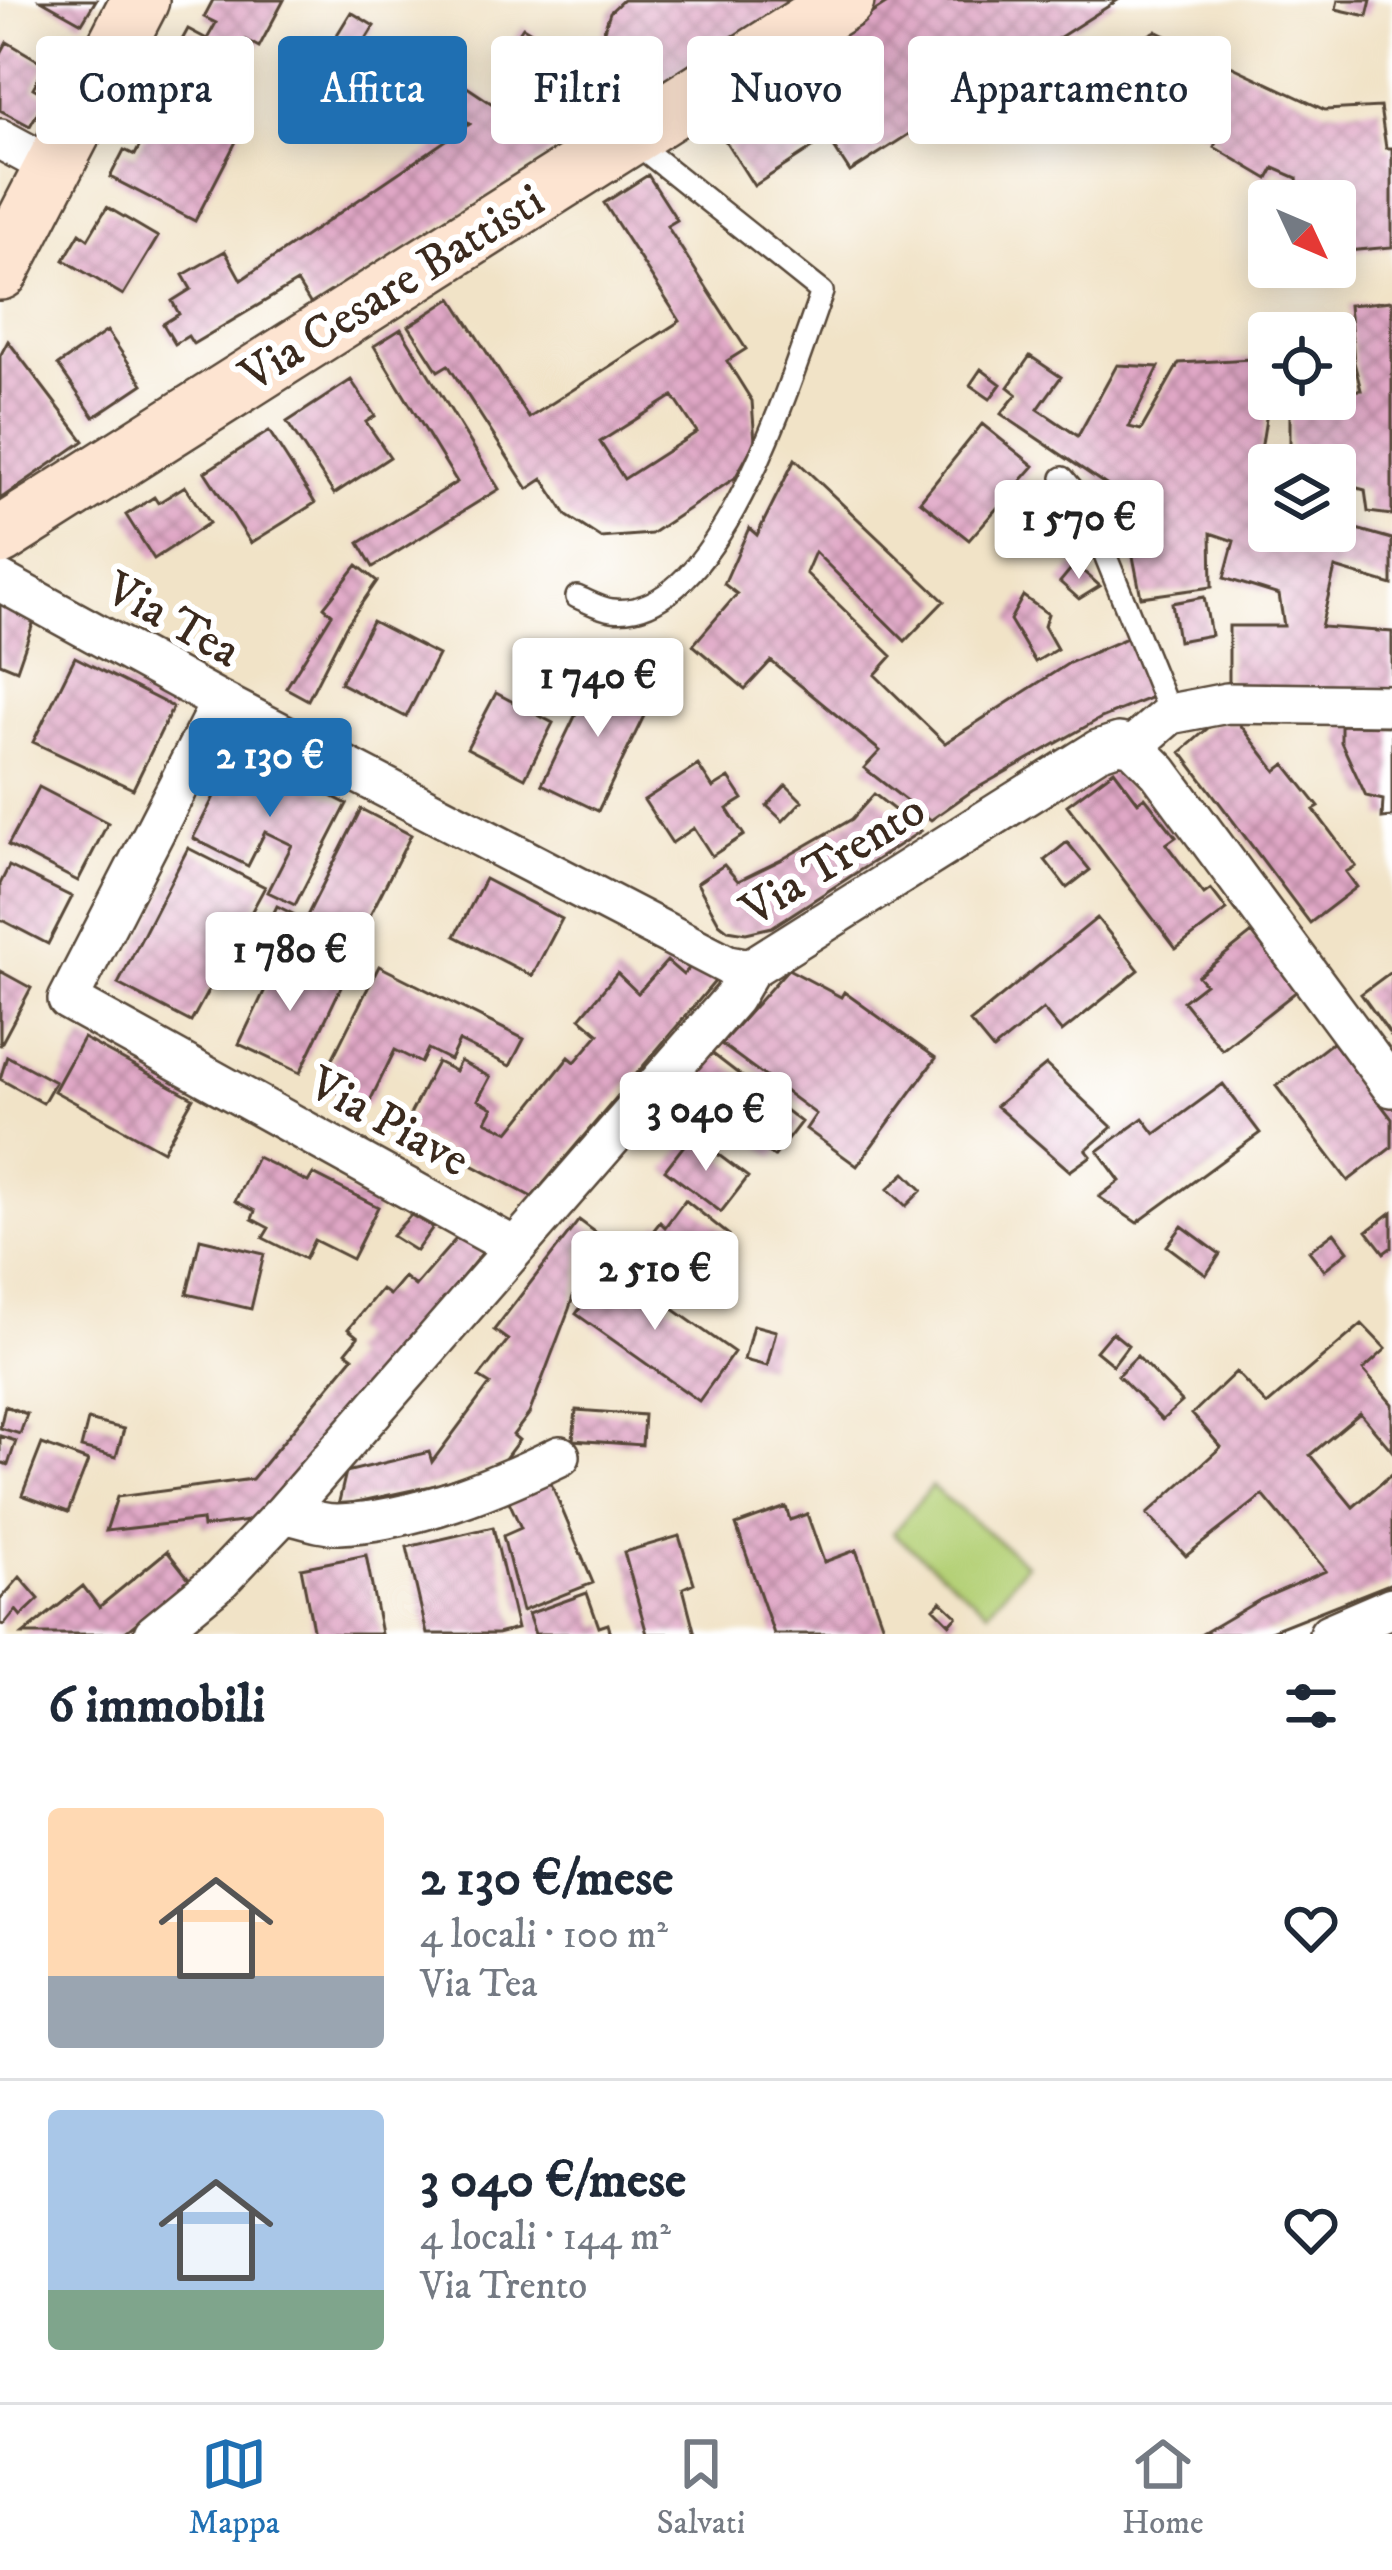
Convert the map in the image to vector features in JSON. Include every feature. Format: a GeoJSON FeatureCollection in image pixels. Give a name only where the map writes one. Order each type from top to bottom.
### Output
{"type":"FeatureCollection","features":[{"type":"Feature","properties":{"kind":"street"},"geometry":{"type":"LineString","coordinates":[[0,272],[140,0]]}},
{"type":"Feature","properties":{"kind":"street","name":"Via Cesare Battisti"},"geometry":{"type":"LineString","coordinates":[[663,115],[845,0]]}},
{"type":"Feature","properties":{"kind":"street"},"geometry":{"type":"LineString","coordinates":[[0,139],[52,167]]}},
{"type":"Feature","properties":{"kind":"street","name":"Via Cesare Battisti"},"geometry":{"type":"LineString","coordinates":[[0,536],[617,144]]}},
{"type":"Feature","properties":{"kind":"street","name":"Via Tea"},"geometry":{"type":"LineString","coordinates":[[0,581],[221,702],[728,964],[750,969]]}},
{"type":"Feature","properties":{"kind":"street","name":"Via Piave"},"geometry":{"type":"LineString","coordinates":[[221,702],[68,1000],[514,1247]]}},
{"type":"Feature","properties":{"kind":"street"},"geometry":{"type":"LineString","coordinates":[[1170,714],[1227,703],[1392,705]]}},
{"type":"Feature","properties":{"kind":"street","name":"Via Trento"},"geometry":{"type":"LineString","coordinates":[[154,1634],[220,1580],[284,1514],[733,998],[750,969],[1098,750],[1119,742],[1133,746],[1170,714]]}},
{"type":"Feature","properties":{"kind":"street"},"geometry":{"type":"LineString","coordinates":[[1133,746],[1159,772],[1392,1087]]}},
{"type":"Feature","properties":{"kind":"street"},"geometry":{"type":"LineString","coordinates":[[284,1514],[334,1525],[401,1516],[526,1473],[560,1456]]}},
{"type":"Feature","properties":{"kind":"street"},"geometry":{"type":"LineString","coordinates":[[1329,1634],[1391,1608]]}},
{"type":"Feature","properties":{"kind":"lane"},"geometry":{"type":"LineString","coordinates":[[577,597],[613,610],[650,604],[704,560],[747,490],[822,292],[637,144]]}},
{"type":"Feature","properties":{"kind":"lane"},"geometry":{"type":"LineString","coordinates":[[1063,478],[1084,503],[1170,714]]}},
{"type":"Feature","properties":{"kind":"green space"},"geometry":{"type":"Polygon","coordinates":[[[931,1486],[1026,1564],[988,1611],[893,1533],[931,1486]]]}},
{"type":"Feature","properties":{"kind":"building"},"geometry":{"type":"Polygon","coordinates":[[[41,0],[96,0],[82,23],[41,0]]]}},
{"type":"Feature","properties":{"kind":"building"},"geometry":{"type":"Polygon","coordinates":[[[213,0],[284,0],[259,47],[254,36],[209,36],[216,23],[204,17],[213,0]]]}},
{"type":"Feature","properties":{"kind":"building"},"geometry":{"type":"Polygon","coordinates":[[[623,0],[799,0],[740,36],[687,36],[687,68],[663,83],[663,36],[602,36],[610,12],[623,0]]]}},
{"type":"Feature","properties":{"kind":"building"},"geometry":{"type":"Polygon","coordinates":[[[892,0],[1118,0],[1062,36],[908,36],[908,135],[850,172],[832,144],[884,144],[884,36],[836,36],[892,0]]]}},
{"type":"Feature","properties":{"kind":"building"},"geometry":{"type":"Polygon","coordinates":[[[1338,0],[1371,0],[1367,16],[1336,9],[1338,0]]]}},
{"type":"Feature","properties":{"kind":"building"},"geometry":{"type":"Polygon","coordinates":[[[351,12],[374,26],[368,36],[336,36],[351,12]]]}},
{"type":"Feature","properties":{"kind":"building"},"geometry":{"type":"Polygon","coordinates":[[[523,27],[536,35],[535,36],[517,36],[523,27]]]}},
{"type":"Feature","properties":{"kind":"building"},"geometry":{"type":"Polygon","coordinates":[[[7,42],[36,59],[36,115],[30,126],[0,110],[0,55],[7,42]]]}},
{"type":"Feature","properties":{"kind":"building"},"geometry":{"type":"Polygon","coordinates":[[[1231,66],[1325,110],[1380,107],[1386,148],[1392,148],[1392,247],[1356,250],[1356,180],[1297,180],[1274,168],[1268,179],[1214,147],[1231,144],[1231,66]]]}},
{"type":"Feature","properties":{"kind":"building"},"geometry":{"type":"Polygon","coordinates":[[[467,87],[491,103],[491,144],[564,144],[313,308],[297,282],[193,344],[188,336],[175,344],[163,324],[179,314],[172,301],[191,289],[183,275],[225,251],[241,280],[441,144],[467,144],[467,87]]]}},
{"type":"Feature","properties":{"kind":"building"},"geometry":{"type":"Polygon","coordinates":[[[141,144],[235,144],[195,221],[110,177],[124,150],[135,155],[141,144]]]}},
{"type":"Feature","properties":{"kind":"building"},"geometry":{"type":"Polygon","coordinates":[[[727,144],[816,144],[817,145],[754,186],[727,144]]]}},
{"type":"Feature","properties":{"kind":"building"},"geometry":{"type":"Polygon","coordinates":[[[648,175],[677,220],[667,226],[746,349],[727,361],[752,401],[755,442],[735,478],[651,534],[601,538],[567,516],[543,479],[528,489],[448,365],[438,371],[409,326],[452,298],[529,418],[680,321],[604,203],[648,175]],[[673,396],[600,442],[624,479],[697,432],[673,396]]]}},
{"type":"Feature","properties":{"kind":"building"},"geometry":{"type":"Polygon","coordinates":[[[107,207],[158,237],[123,295],[64,260],[80,233],[88,239],[107,207]]]}},
{"type":"Feature","properties":{"kind":"building"},"geometry":{"type":"Polygon","coordinates":[[[1392,301],[1392,515],[1368,512],[1365,490],[1356,488],[1356,444],[1290,444],[1290,420],[1356,420],[1356,390],[1361,390],[1356,370],[1356,312],[1350,312],[1349,305],[1392,301]]]}},
{"type":"Feature","properties":{"kind":"building"},"geometry":{"type":"Polygon","coordinates":[[[401,329],[499,489],[373,567],[359,543],[457,482],[374,346],[401,329]]]}},
{"type":"Feature","properties":{"kind":"building"},"geometry":{"type":"Polygon","coordinates":[[[107,331],[143,384],[94,417],[58,365],[107,331]]]}},
{"type":"Feature","properties":{"kind":"building"},"geometry":{"type":"Polygon","coordinates":[[[8,341],[84,441],[0,499],[0,356],[8,341]]]}},
{"type":"Feature","properties":{"kind":"building"},"geometry":{"type":"Polygon","coordinates":[[[1030,356],[1061,377],[1038,409],[1078,436],[1117,365],[1159,367],[1129,427],[1141,430],[1179,363],[1248,359],[1248,420],[1266,420],[1262,444],[1248,444],[1248,552],[1356,552],[1356,529],[1392,539],[1392,585],[1335,568],[1321,627],[1392,632],[1392,692],[1229,687],[1229,626],[1284,626],[1279,595],[1224,578],[1234,541],[1211,533],[1212,587],[1141,597],[1121,495],[1001,414],[1017,394],[1008,387],[1030,356]]]}},
{"type":"Feature","properties":{"kind":"building"},"geometry":{"type":"Polygon","coordinates":[[[981,369],[1001,384],[990,399],[970,385],[981,369]]]}},
{"type":"Feature","properties":{"kind":"building"},"geometry":{"type":"Polygon","coordinates":[[[351,380],[375,416],[366,422],[390,457],[334,494],[287,422],[351,380]]]}},
{"type":"Feature","properties":{"kind":"building"},"geometry":{"type":"Polygon","coordinates":[[[982,424],[1034,466],[969,540],[920,501],[982,424]]]}},
{"type":"Feature","properties":{"kind":"building"},"geometry":{"type":"Polygon","coordinates":[[[269,431],[315,503],[251,543],[205,472],[269,431]]]}},
{"type":"Feature","properties":{"kind":"building"},"geometry":{"type":"Polygon","coordinates":[[[795,459],[944,601],[905,641],[815,552],[806,573],[892,656],[875,675],[945,743],[1069,663],[1129,637],[1155,696],[1101,718],[972,791],[931,820],[864,768],[880,751],[771,661],[745,689],[693,645],[737,594],[724,584],[749,528],[757,535],[795,459]]]}},
{"type":"Feature","properties":{"kind":"building"},"geometry":{"type":"Polygon","coordinates":[[[185,486],[209,523],[154,559],[126,515],[154,497],[158,503],[185,486]]]}},
{"type":"Feature","properties":{"kind":"building"},"geometry":{"type":"Polygon","coordinates":[[[1075,564],[1100,586],[1079,599],[1060,582],[1075,564]]]}},
{"type":"Feature","properties":{"kind":"building"},"geometry":{"type":"Polygon","coordinates":[[[357,565],[377,581],[346,626],[308,700],[286,688],[332,614],[324,607],[357,565]]]}},
{"type":"Feature","properties":{"kind":"building"},"geometry":{"type":"Polygon","coordinates":[[[1023,596],[1048,614],[1044,626],[1057,649],[1035,662],[1010,620],[1023,596]]]}},
{"type":"Feature","properties":{"kind":"building"},"geometry":{"type":"Polygon","coordinates":[[[1204,597],[1211,635],[1178,641],[1172,603],[1204,597]]]}},
{"type":"Feature","properties":{"kind":"building"},"geometry":{"type":"Polygon","coordinates":[[[0,603],[36,615],[17,670],[0,663],[0,603]]]}},
{"type":"Feature","properties":{"kind":"building"},"geometry":{"type":"Polygon","coordinates":[[[372,621],[438,655],[406,717],[340,683],[372,621]]]}},
{"type":"Feature","properties":{"kind":"building"},"geometry":{"type":"Polygon","coordinates":[[[75,657],[173,707],[133,789],[33,742],[75,657]]]}},
{"type":"Feature","properties":{"kind":"building"},"geometry":{"type":"Polygon","coordinates":[[[598,669],[654,695],[598,811],[542,784],[598,669]]]}},
{"type":"Feature","properties":{"kind":"building"},"geometry":{"type":"Polygon","coordinates":[[[496,693],[553,723],[525,778],[467,748],[496,693]]]}},
{"type":"Feature","properties":{"kind":"building"},"geometry":{"type":"Polygon","coordinates":[[[1215,722],[1239,723],[1276,771],[1285,764],[1356,866],[1346,872],[1357,887],[1310,923],[1181,752],[1215,722]]]}},
{"type":"Feature","properties":{"kind":"building"},"geometry":{"type":"Polygon","coordinates":[[[1341,725],[1392,726],[1392,817],[1382,818],[1383,800],[1366,796],[1341,742],[1341,725]]]}},
{"type":"Feature","properties":{"kind":"building"},"geometry":{"type":"Polygon","coordinates":[[[238,749],[347,804],[295,905],[268,892],[292,845],[265,832],[248,866],[193,838],[238,749]]]}},
{"type":"Feature","properties":{"kind":"building"},"geometry":{"type":"Polygon","coordinates":[[[698,765],[713,788],[729,778],[743,799],[727,809],[744,835],[712,856],[694,828],[672,843],[644,800],[698,765]]]}},
{"type":"Feature","properties":{"kind":"building"},"geometry":{"type":"Polygon","coordinates":[[[1114,770],[1138,802],[1145,797],[1176,837],[1166,844],[1204,894],[1211,889],[1227,910],[1176,949],[1067,805],[1114,770]]]}},
{"type":"Feature","properties":{"kind":"building"},"geometry":{"type":"Polygon","coordinates":[[[786,785],[802,801],[783,821],[767,806],[786,785]]]}},
{"type":"Feature","properties":{"kind":"building"},"geometry":{"type":"Polygon","coordinates":[[[39,787],[108,823],[78,881],[8,845],[39,787]]]}},
{"type":"Feature","properties":{"kind":"building"},"geometry":{"type":"Polygon","coordinates":[[[874,794],[921,831],[772,927],[746,933],[719,923],[697,883],[724,865],[738,881],[781,860],[852,819],[874,794]]]}},
{"type":"Feature","properties":{"kind":"building"},"geometry":{"type":"Polygon","coordinates":[[[361,809],[411,835],[355,945],[339,936],[325,967],[262,937],[277,906],[305,920],[361,809]]]}},
{"type":"Feature","properties":{"kind":"building"},"geometry":{"type":"Polygon","coordinates":[[[1067,842],[1090,870],[1067,888],[1045,860],[1067,842]]]}},
{"type":"Feature","properties":{"kind":"building"},"geometry":{"type":"Polygon","coordinates":[[[188,848],[265,887],[191,1022],[118,984],[188,848]]]}},
{"type":"Feature","properties":{"kind":"building"},"geometry":{"type":"Polygon","coordinates":[[[9,866],[72,897],[48,944],[0,919],[0,884],[9,866]]]}},
{"type":"Feature","properties":{"kind":"building"},"geometry":{"type":"Polygon","coordinates":[[[485,879],[562,919],[532,976],[455,936],[485,879]]]}},
{"type":"Feature","properties":{"kind":"building"},"geometry":{"type":"Polygon","coordinates":[[[1097,918],[1139,970],[1062,1032],[1043,1009],[993,1050],[970,1022],[1097,918]]]}},
{"type":"Feature","properties":{"kind":"building"},"geometry":{"type":"Polygon","coordinates":[[[1252,933],[1297,991],[1222,1050],[1183,1001],[1205,984],[1198,976],[1252,933]]]}},
{"type":"Feature","properties":{"kind":"building"},"geometry":{"type":"Polygon","coordinates":[[[281,956],[342,985],[300,1073],[239,1044],[281,956]]]}},
{"type":"Feature","properties":{"kind":"building"},"geometry":{"type":"Polygon","coordinates":[[[697,960],[717,979],[532,1197],[403,1128],[437,1062],[455,1071],[460,1061],[490,1077],[478,1100],[493,1108],[486,1121],[509,1132],[569,1057],[575,1062],[599,1034],[580,1018],[617,973],[638,993],[667,961],[683,975],[697,960]]]}},
{"type":"Feature","properties":{"kind":"building"},"geometry":{"type":"Polygon","coordinates":[[[379,966],[524,1039],[510,1066],[459,1041],[450,1060],[428,1049],[421,1063],[395,1050],[367,1107],[320,1083],[379,966]]]}},
{"type":"Feature","properties":{"kind":"building"},"geometry":{"type":"Polygon","coordinates":[[[788,969],[841,997],[844,992],[936,1058],[857,1166],[806,1129],[816,1114],[721,1044],[788,969]]]}},
{"type":"Feature","properties":{"kind":"building"},"geometry":{"type":"Polygon","coordinates":[[[0,971],[31,988],[0,1046],[0,971]]]}},
{"type":"Feature","properties":{"kind":"building"},"geometry":{"type":"Polygon","coordinates":[[[1392,971],[1392,1037],[1361,994],[1392,971]]]}},
{"type":"Feature","properties":{"kind":"building"},"geometry":{"type":"Polygon","coordinates":[[[83,1038],[193,1098],[163,1151],[54,1091],[83,1038]]]}},
{"type":"Feature","properties":{"kind":"building"},"geometry":{"type":"Polygon","coordinates":[[[1333,1042],[1392,1119],[1392,1147],[1348,1181],[1276,1086],[1333,1042]]]}},
{"type":"Feature","properties":{"kind":"building"},"geometry":{"type":"Polygon","coordinates":[[[705,1048],[801,1122],[774,1157],[678,1084],[705,1048]]]}},
{"type":"Feature","properties":{"kind":"building"},"geometry":{"type":"Polygon","coordinates":[[[7,1056],[55,1082],[43,1103],[0,1079],[7,1056]]]}},
{"type":"Feature","properties":{"kind":"building"},"geometry":{"type":"Polygon","coordinates":[[[1046,1065],[1112,1127],[1086,1150],[1091,1156],[1070,1171],[996,1106],[1046,1065]]]}},
{"type":"Feature","properties":{"kind":"building"},"geometry":{"type":"Polygon","coordinates":[[[1223,1084],[1260,1133],[1137,1223],[1099,1197],[1120,1181],[1098,1151],[1143,1118],[1155,1134],[1223,1084]]]}},
{"type":"Feature","properties":{"kind":"building"},"geometry":{"type":"Polygon","coordinates":[[[692,1135],[748,1177],[721,1212],[665,1170],[692,1135]]]}},
{"type":"Feature","properties":{"kind":"building"},"geometry":{"type":"Polygon","coordinates":[[[257,1157],[308,1182],[313,1174],[378,1207],[352,1259],[314,1240],[305,1259],[263,1238],[269,1228],[252,1219],[255,1211],[235,1201],[257,1157]]]}},
{"type":"Feature","properties":{"kind":"building"},"geometry":{"type":"Polygon","coordinates":[[[905,1173],[922,1190],[906,1206],[888,1189],[905,1173]]]}},
{"type":"Feature","properties":{"kind":"building"},"geometry":{"type":"Polygon","coordinates":[[[685,1200],[729,1235],[682,1296],[632,1258],[660,1222],[665,1227],[685,1200]]]}},
{"type":"Feature","properties":{"kind":"building"},"geometry":{"type":"Polygon","coordinates":[[[1392,1212],[1392,1247],[1384,1253],[1367,1231],[1392,1212]]]}},
{"type":"Feature","properties":{"kind":"building"},"geometry":{"type":"Polygon","coordinates":[[[411,1215],[433,1227],[416,1251],[392,1236],[411,1215]]]}},
{"type":"Feature","properties":{"kind":"building"},"geometry":{"type":"Polygon","coordinates":[[[579,1220],[598,1234],[587,1249],[580,1244],[579,1278],[569,1309],[529,1414],[513,1435],[519,1440],[501,1464],[436,1485],[338,1506],[346,1472],[429,1452],[432,1462],[490,1384],[479,1377],[508,1340],[494,1330],[579,1220]]]}},
{"type":"Feature","properties":{"kind":"building"},"geometry":{"type":"Polygon","coordinates":[[[1182,1226],[1220,1254],[1206,1275],[1167,1246],[1182,1226]]]}},
{"type":"Feature","properties":{"kind":"building"},"geometry":{"type":"Polygon","coordinates":[[[1334,1232],[1348,1251],[1324,1270],[1309,1251],[1334,1232]]]}},
{"type":"Feature","properties":{"kind":"building"},"geometry":{"type":"Polygon","coordinates":[[[461,1233],[483,1252],[263,1519],[203,1527],[202,1520],[106,1531],[117,1497],[252,1479],[353,1357],[346,1352],[358,1337],[348,1329],[381,1289],[389,1295],[404,1277],[415,1286],[461,1233]]]}},
{"type":"Feature","properties":{"kind":"building"},"geometry":{"type":"Polygon","coordinates":[[[200,1239],[264,1254],[251,1309],[187,1294],[200,1239]]]}},
{"type":"Feature","properties":{"kind":"building"},"geometry":{"type":"Polygon","coordinates":[[[611,1265],[734,1352],[699,1401],[576,1314],[611,1265]]]}},
{"type":"Feature","properties":{"kind":"building"},"geometry":{"type":"Polygon","coordinates":[[[1362,1324],[1386,1349],[1363,1370],[1392,1404],[1392,1451],[1360,1413],[1310,1455],[1353,1507],[1392,1474],[1392,1583],[1263,1634],[1202,1634],[1261,1599],[1326,1571],[1263,1495],[1186,1556],[1147,1514],[1221,1447],[1192,1414],[1236,1372],[1267,1405],[1362,1324]]]}},
{"type":"Feature","properties":{"kind":"building"},"geometry":{"type":"Polygon","coordinates":[[[753,1325],[776,1331],[767,1366],[744,1360],[753,1325]]]}},
{"type":"Feature","properties":{"kind":"building"},"geometry":{"type":"Polygon","coordinates":[[[1112,1332],[1128,1345],[1113,1365],[1096,1351],[1112,1332]]]}},
{"type":"Feature","properties":{"kind":"building"},"geometry":{"type":"Polygon","coordinates":[[[1137,1356],[1182,1402],[1162,1420],[1118,1375],[1137,1356]]]}},
{"type":"Feature","properties":{"kind":"building"},"geometry":{"type":"Polygon","coordinates":[[[5,1406],[27,1414],[20,1434],[0,1428],[5,1406]]]}},
{"type":"Feature","properties":{"kind":"building"},"geometry":{"type":"Polygon","coordinates":[[[576,1410],[644,1415],[642,1445],[573,1440],[576,1410]]]}},
{"type":"Feature","properties":{"kind":"building"},"geometry":{"type":"Polygon","coordinates":[[[88,1420],[124,1429],[116,1457],[81,1448],[88,1420]]]}},
{"type":"Feature","properties":{"kind":"building"},"geometry":{"type":"Polygon","coordinates":[[[0,1436],[16,1441],[8,1465],[0,1462],[0,1436]]]}},
{"type":"Feature","properties":{"kind":"building"},"geometry":{"type":"Polygon","coordinates":[[[42,1444],[88,1461],[68,1512],[22,1495],[42,1444]]]}},
{"type":"Feature","properties":{"kind":"building"},"geometry":{"type":"Polygon","coordinates":[[[550,1481],[593,1583],[522,1611],[503,1536],[521,1528],[507,1497],[550,1481]]]}},
{"type":"Feature","properties":{"kind":"building"},"geometry":{"type":"Polygon","coordinates":[[[786,1507],[790,1520],[807,1514],[824,1562],[856,1550],[884,1629],[871,1634],[774,1634],[736,1525],[786,1507]]]}},
{"type":"Feature","properties":{"kind":"building"},"geometry":{"type":"Polygon","coordinates":[[[493,1527],[517,1629],[497,1634],[427,1634],[407,1547],[493,1527]]]}},
{"type":"Feature","properties":{"kind":"building"},"geometry":{"type":"Polygon","coordinates":[[[679,1536],[694,1583],[683,1588],[695,1634],[647,1634],[624,1552],[679,1536]]]}},
{"type":"Feature","properties":{"kind":"building"},"geometry":{"type":"Polygon","coordinates":[[[167,1551],[190,1580],[123,1634],[23,1634],[83,1586],[99,1607],[167,1551]]]}},
{"type":"Feature","properties":{"kind":"building"},"geometry":{"type":"Polygon","coordinates":[[[366,1555],[381,1634],[314,1634],[301,1568],[366,1555]]]}},
{"type":"Feature","properties":{"kind":"building"},"geometry":{"type":"Polygon","coordinates":[[[20,1577],[39,1599],[21,1616],[16,1610],[4,1625],[0,1623],[0,1600],[20,1577]]]}},
{"type":"Feature","properties":{"kind":"building"},"geometry":{"type":"Polygon","coordinates":[[[587,1593],[599,1627],[608,1624],[611,1634],[535,1634],[528,1614],[587,1593]]]}},
{"type":"Feature","properties":{"kind":"building"},"geometry":{"type":"Polygon","coordinates":[[[941,1601],[957,1616],[950,1624],[934,1608],[941,1601]]]}}]}
